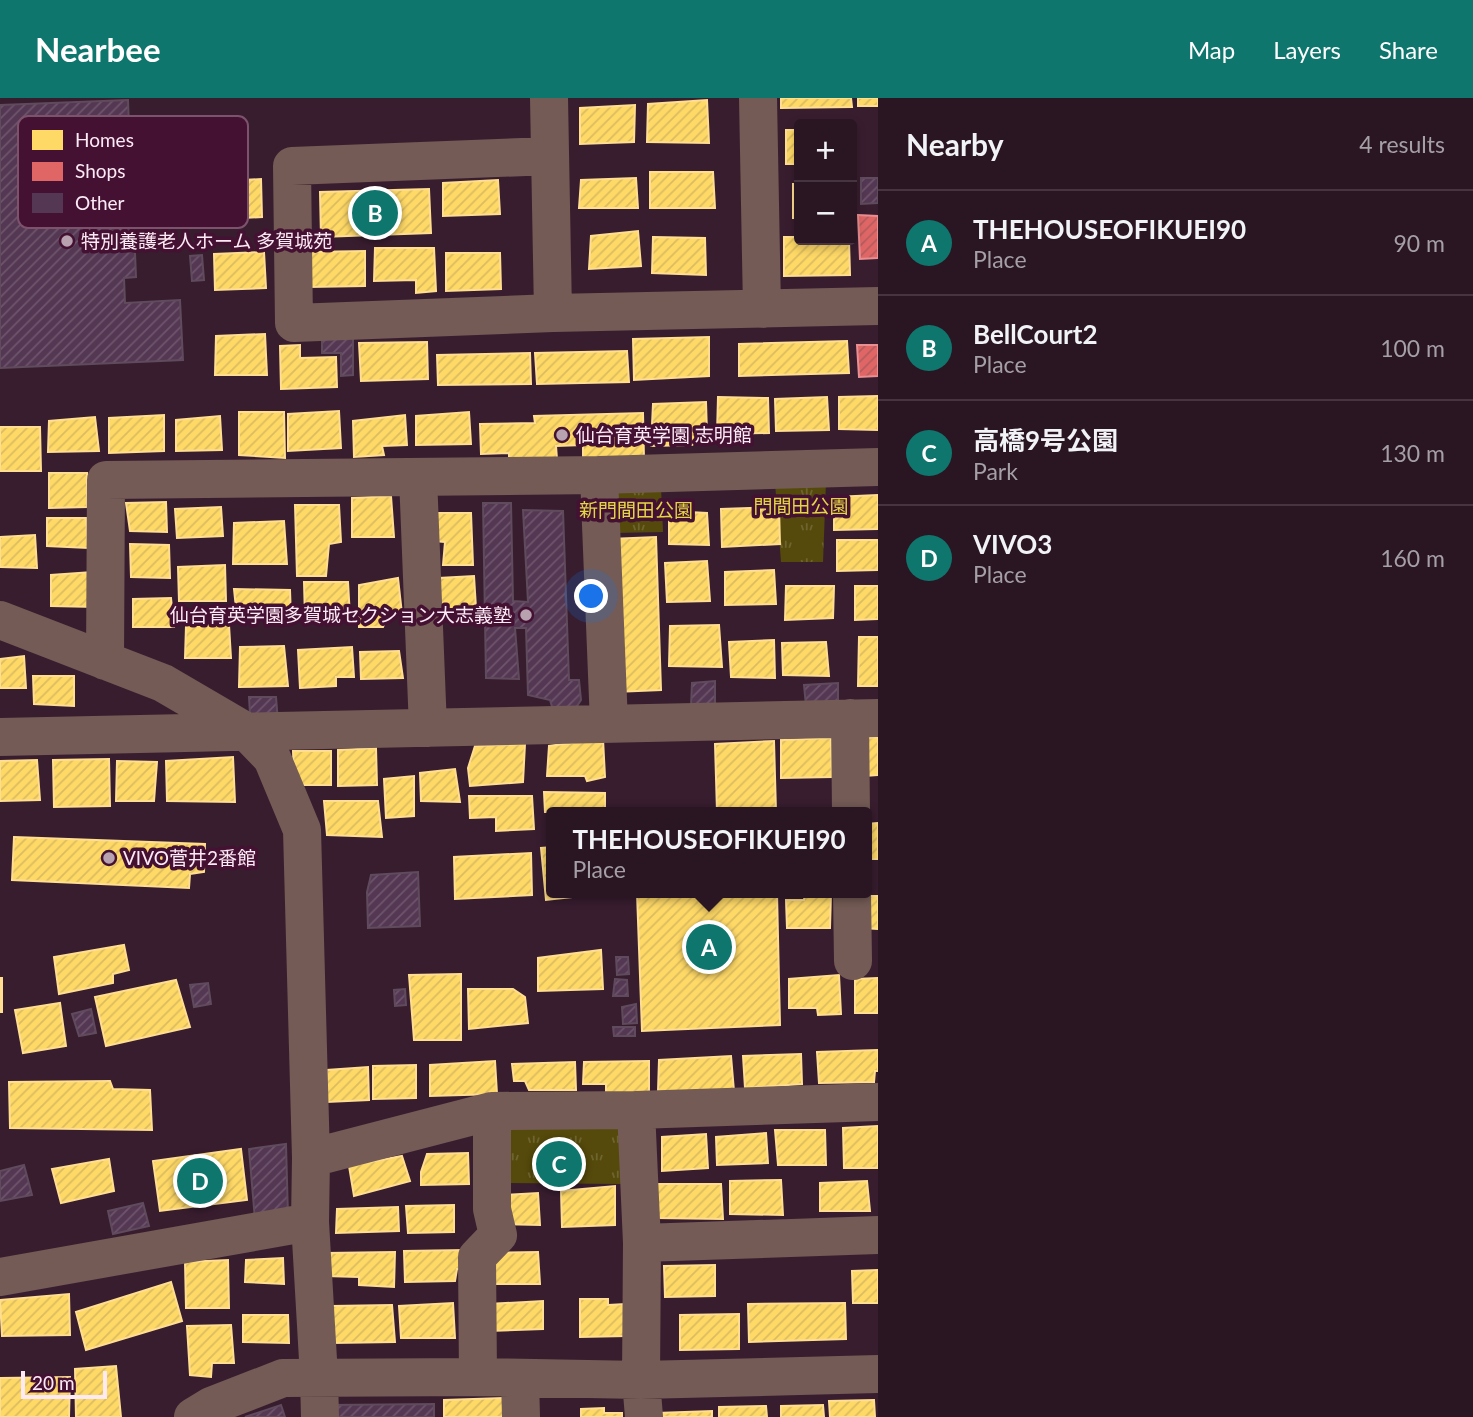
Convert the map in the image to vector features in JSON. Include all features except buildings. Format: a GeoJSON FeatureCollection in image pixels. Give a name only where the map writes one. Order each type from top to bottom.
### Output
{"type":"FeatureCollection","features":[{"type":"Feature","properties":{"kind":"street"},"geometry":{"type":"LineString","coordinates":[[549,98],[554,313]]}},
{"type":"Feature","properties":{"kind":"street"},"geometry":{"type":"LineString","coordinates":[[758,98],[762,309]]}},
{"type":"Feature","properties":{"kind":"street"},"geometry":{"type":"LineString","coordinates":[[550,156],[292,166],[294,323],[554,313],[878,306]]}},
{"type":"Feature","properties":{"kind":"street"},"geometry":{"type":"LineString","coordinates":[[111,735],[125,711],[128,693],[117,665],[106,480],[598,475],[878,467]]}},
{"type":"Feature","properties":{"kind":"street"},"geometry":{"type":"LineString","coordinates":[[598,475],[609,724]]}},
{"type":"Feature","properties":{"kind":"street"},"geometry":{"type":"LineString","coordinates":[[418,477],[428,728]]}},
{"type":"Feature","properties":{"kind":"street"},"geometry":{"type":"LineString","coordinates":[[0,620],[163,683],[247,732],[271,758],[302,830],[311,1158],[310,1222],[320,1417]]}},
{"type":"Feature","properties":{"kind":"street"},"geometry":{"type":"LineString","coordinates":[[0,737],[864,718],[852,807]]}},
{"type":"Feature","properties":{"kind":"street"},"geometry":{"type":"LineString","coordinates":[[852,898],[853,961]]}},
{"type":"Feature","properties":{"kind":"street"},"geometry":{"type":"LineString","coordinates":[[311,1158],[492,1111],[636,1111],[878,1102]]}},
{"type":"Feature","properties":{"kind":"street"},"geometry":{"type":"LineString","coordinates":[[478,1377],[477,1257],[498,1235],[492,1209],[492,1111]]}},
{"type":"Feature","properties":{"kind":"street"},"geometry":{"type":"LineString","coordinates":[[636,1111],[642,1243],[641,1380],[644,1417]]}},
{"type":"Feature","properties":{"kind":"street"},"geometry":{"type":"LineString","coordinates":[[0,1277],[310,1222]]}},
{"type":"Feature","properties":{"kind":"street"},"geometry":{"type":"LineString","coordinates":[[642,1243],[878,1235]]}},
{"type":"Feature","properties":{"kind":"street"},"geometry":{"type":"LineString","coordinates":[[193,1417],[211,1406],[283,1378],[641,1380],[878,1374]]}},
{"type":"Feature","properties":{"kind":"street"},"geometry":{"type":"LineString","coordinates":[[520,1378],[521,1417]]}},
{"type":"Feature","properties":{"kind":"green space","name":"門間田公園"},"geometry":{"type":"Polygon","coordinates":[[[826,481],[823,562],[781,562],[775,482],[826,481]]]}},
{"type":"Feature","properties":{"kind":"green space","name":"新門間田公園"},"geometry":{"type":"Polygon","coordinates":[[[615,486],[661,488],[663,532],[612,533],[615,486]]]}},
{"type":"Feature","properties":{"kind":"green space"},"geometry":{"type":"Polygon","coordinates":[[[602,1110],[625,1136],[625,1184],[492,1183],[492,1111],[602,1110]]]}},
{"type":"Feature","properties":{"kind":"place","name":"BellCourt2"},"geometry":{"type":"Point","coordinates":[375,213]}},
{"type":"Feature","properties":{"kind":"place","name":"特別養護老人ホーム 多賀城苑"},"geometry":{"type":"Point","coordinates":[67,241]}},
{"type":"Feature","properties":{"kind":"place","name":"仙台育英学園 志明館"},"geometry":{"type":"Point","coordinates":[562,435]}},
{"type":"Feature","properties":{"kind":"place","name":"仙台育英学園多賀城セクション大志義塾"},"geometry":{"type":"Point","coordinates":[526,615]}},
{"type":"Feature","properties":{"kind":"place","name":"VIVO菅井2番館"},"geometry":{"type":"Point","coordinates":[109,858]}},
{"type":"Feature","properties":{"kind":"place","name":"THEHOUSEOFIKUEI90"},"geometry":{"type":"Point","coordinates":[709,947]}},
{"type":"Feature","properties":{"kind":"place","name":"高橋9号公園"},"geometry":{"type":"Point","coordinates":[559,1164]}},
{"type":"Feature","properties":{"kind":"place","name":"VIVO3"},"geometry":{"type":"Point","coordinates":[200,1181]}}]}
